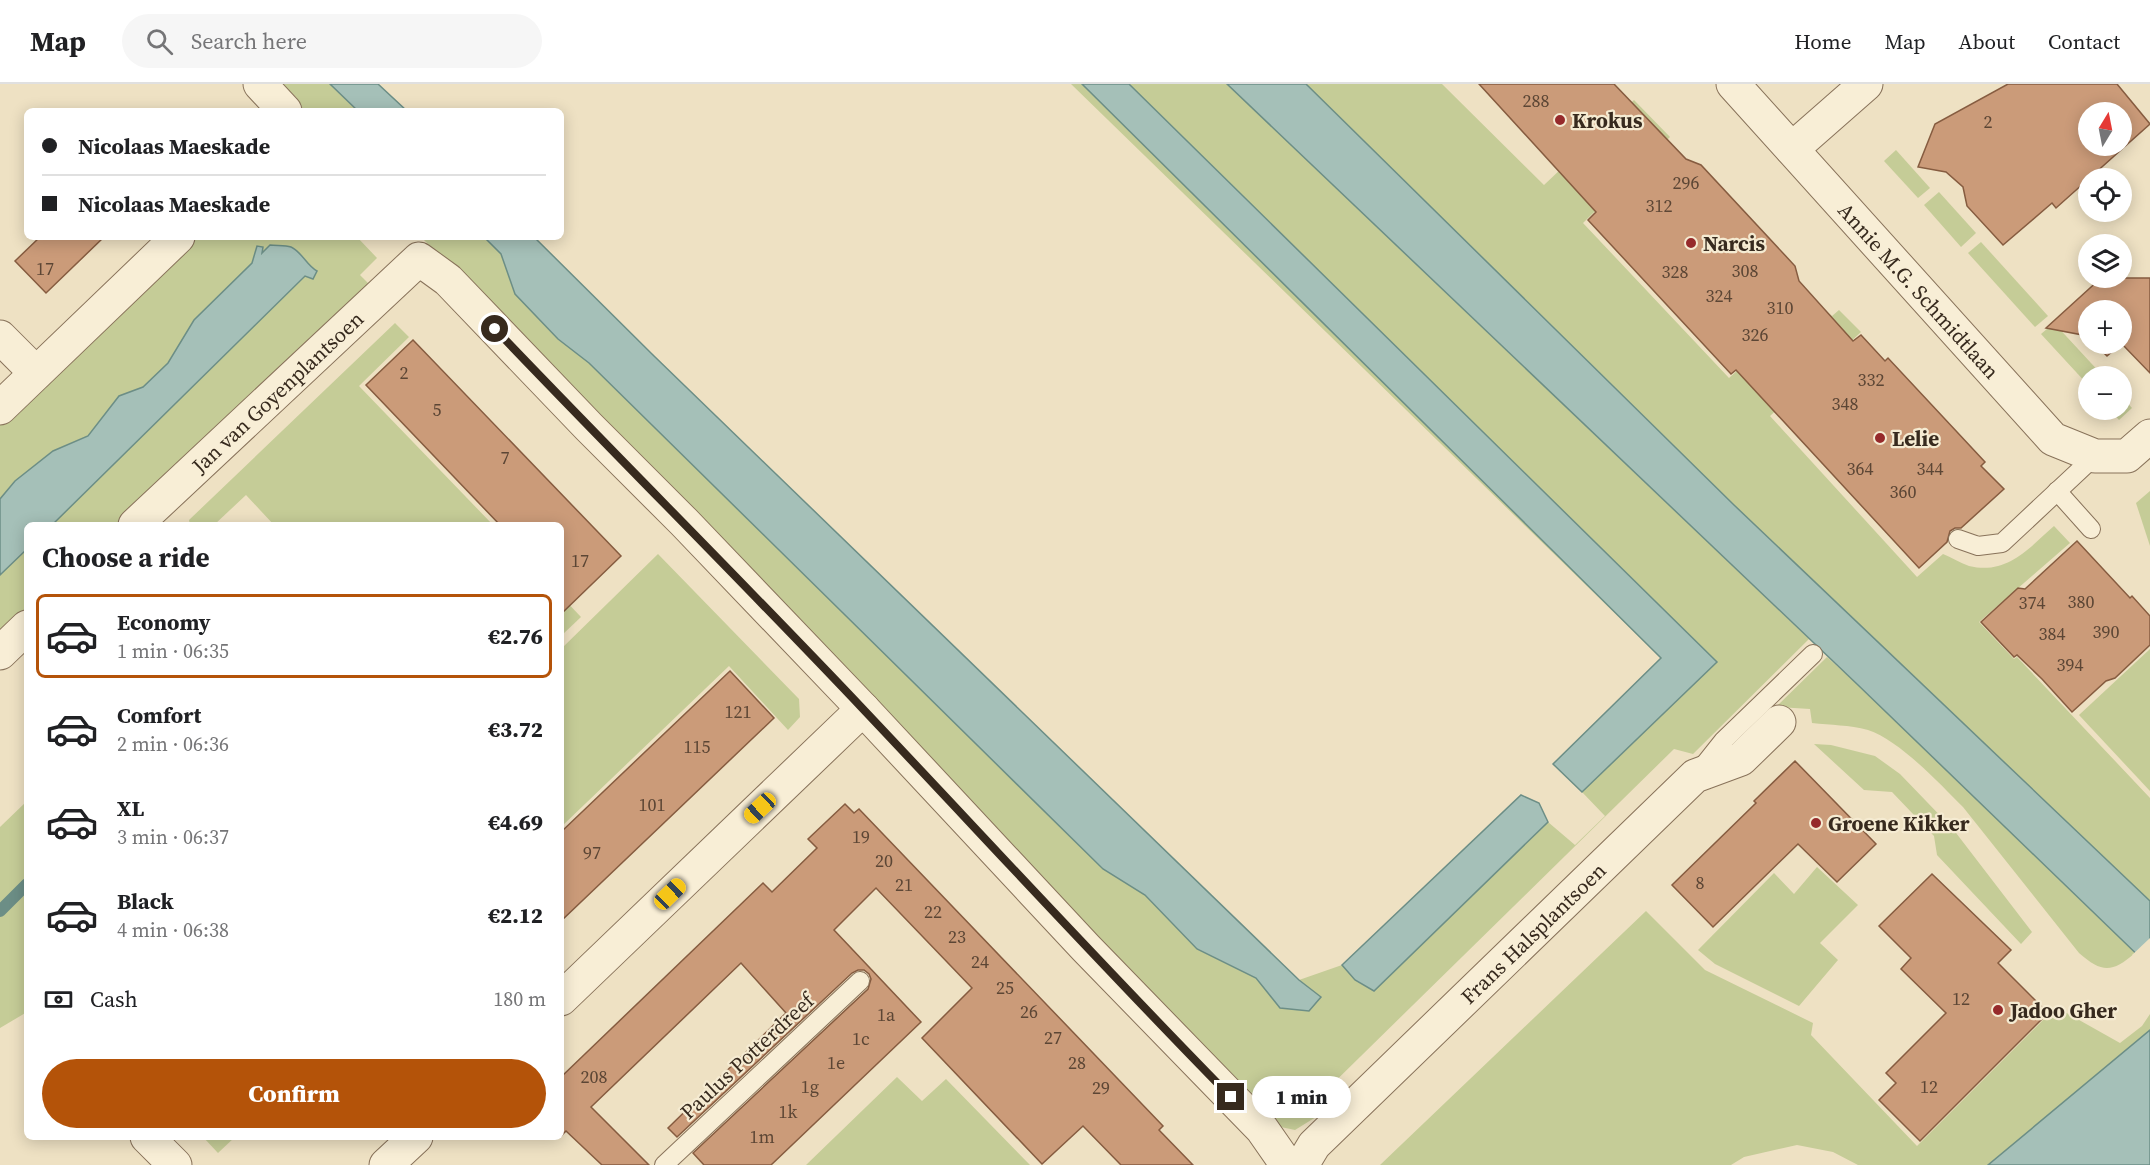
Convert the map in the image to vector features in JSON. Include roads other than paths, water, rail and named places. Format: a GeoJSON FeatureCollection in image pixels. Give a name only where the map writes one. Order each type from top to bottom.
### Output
{"type":"FeatureCollection","features":[{"type":"Feature","properties":{"kind":"street"},"geometry":{"type":"LineString","coordinates":[[260,84],[282,108]]}},
{"type":"Feature","properties":{"kind":"street","name":"Annie M.G. Schmidtlaan"},"geometry":{"type":"LineString","coordinates":[[1733,84],[2053,439],[2094,456],[2139,446]]}},
{"type":"Feature","properties":{"kind":"street"},"geometry":{"type":"LineString","coordinates":[[1792,149],[1866,84]]}},
{"type":"Feature","properties":{"kind":"street"},"geometry":{"type":"LineString","coordinates":[[0,408],[175,240]]}},
{"type":"Feature","properties":{"kind":"street","name":"Jan van Goyenplantsoen"},"geometry":{"type":"LineString","coordinates":[[138,522],[419,259],[448,280],[863,709]]}},
{"type":"Feature","properties":{"kind":"street"},"geometry":{"type":"LineString","coordinates":[[0,337],[36,373]]}},
{"type":"Feature","properties":{"kind":"street"},"geometry":{"type":"LineString","coordinates":[[0,653],[24,630]]}},
{"type":"Feature","properties":{"kind":"street"},"geometry":{"type":"LineString","coordinates":[[564,996],[863,709],[1086,948],[1262,1129],[1287,1165]]}},
{"type":"Feature","properties":{"kind":"street","name":"Frans Halsplantsoen"},"geometry":{"type":"LineString","coordinates":[[1302,1165],[1314,1145],[1695,776],[1741,759],[1779,722]]}},
{"type":"Feature","properties":{"kind":"street"},"geometry":{"type":"LineString","coordinates":[[150,1140],[175,1165]]}},
{"type":"Feature","properties":{"kind":"street"},"geometry":{"type":"LineString","coordinates":[[386,1165],[413,1140]]}},
{"type":"Feature","properties":{"kind":"lane"},"geometry":{"type":"LineString","coordinates":[[1958,539],[1978,546],[2002,543],[2094,456]]}},
{"type":"Feature","properties":{"kind":"lane"},"geometry":{"type":"LineString","coordinates":[[2057,491],[2091,529]]}},
{"type":"Feature","properties":{"kind":"lane"},"geometry":{"type":"LineString","coordinates":[[1695,776],[1724,741],[1813,654]]}},
{"type":"Feature","properties":{"kind":"lane","name":"Paulus Potterdreef"},"geometry":{"type":"LineString","coordinates":[[664,1165],[860,981]]}},
{"type":"Feature","properties":{"kind":"water"},"geometry":{"type":"Polygon","coordinates":[[[330,84],[378,84],[404,108],[355,108],[330,84]]]}},
{"type":"Feature","properties":{"kind":"water"},"geometry":{"type":"Polygon","coordinates":[[[1082,84],[1129,84],[1717,662],[1582,792],[1553,764],[1661,658],[1082,84]]]}},
{"type":"Feature","properties":{"kind":"water"},"geometry":{"type":"Polygon","coordinates":[[[1227,84],[1306,84],[1734,505],[2150,901],[2150,967],[1858,685],[1227,84]]]}},
{"type":"Feature","properties":{"kind":"water"},"geometry":{"type":"Polygon","coordinates":[[[487,240],[537,240],[1299,980],[1321,997],[1309,1011],[1280,1008],[1256,978],[1197,949],[1145,895],[1103,869],[589,363],[558,339],[515,294],[501,254],[487,240]]]}},
{"type":"Feature","properties":{"kind":"water"},"geometry":{"type":"Polygon","coordinates":[[[270,245],[289,246],[317,271],[313,279],[305,276],[55,522],[24,522],[24,552],[0,575],[0,499],[15,481],[53,451],[88,436],[119,396],[143,387],[168,363],[194,320],[252,263],[257,246],[263,247],[262,253],[270,245]]]}},
{"type":"Feature","properties":{"kind":"water"},"geometry":{"type":"Polygon","coordinates":[[[1521,795],[1539,803],[1548,822],[1374,991],[1355,980],[1342,965],[1521,795]]]}},
{"type":"Feature","properties":{"kind":"water"},"geometry":{"type":"Polygon","coordinates":[[[2150,1030],[2150,1165],[1988,1165],[2150,1030]]]}},
{"type":"Feature","properties":{"kind":"waterway"},"geometry":{"type":"LineString","coordinates":[[0,911],[24,887]]}},
{"type":"Feature","properties":{"kind":"place","name":"Krokus"},"geometry":{"type":"Point","coordinates":[1560,120]}},
{"type":"Feature","properties":{"kind":"place","name":"Narcis"},"geometry":{"type":"Point","coordinates":[1691,243]}},
{"type":"Feature","properties":{"kind":"place","name":"Lelie"},"geometry":{"type":"Point","coordinates":[1880,438]}},
{"type":"Feature","properties":{"kind":"place","name":"Groene Kikker"},"geometry":{"type":"Point","coordinates":[1816,823]}},
{"type":"Feature","properties":{"kind":"place","name":"Jadoo Gher"},"geometry":{"type":"Point","coordinates":[1998,1010]}}]}
